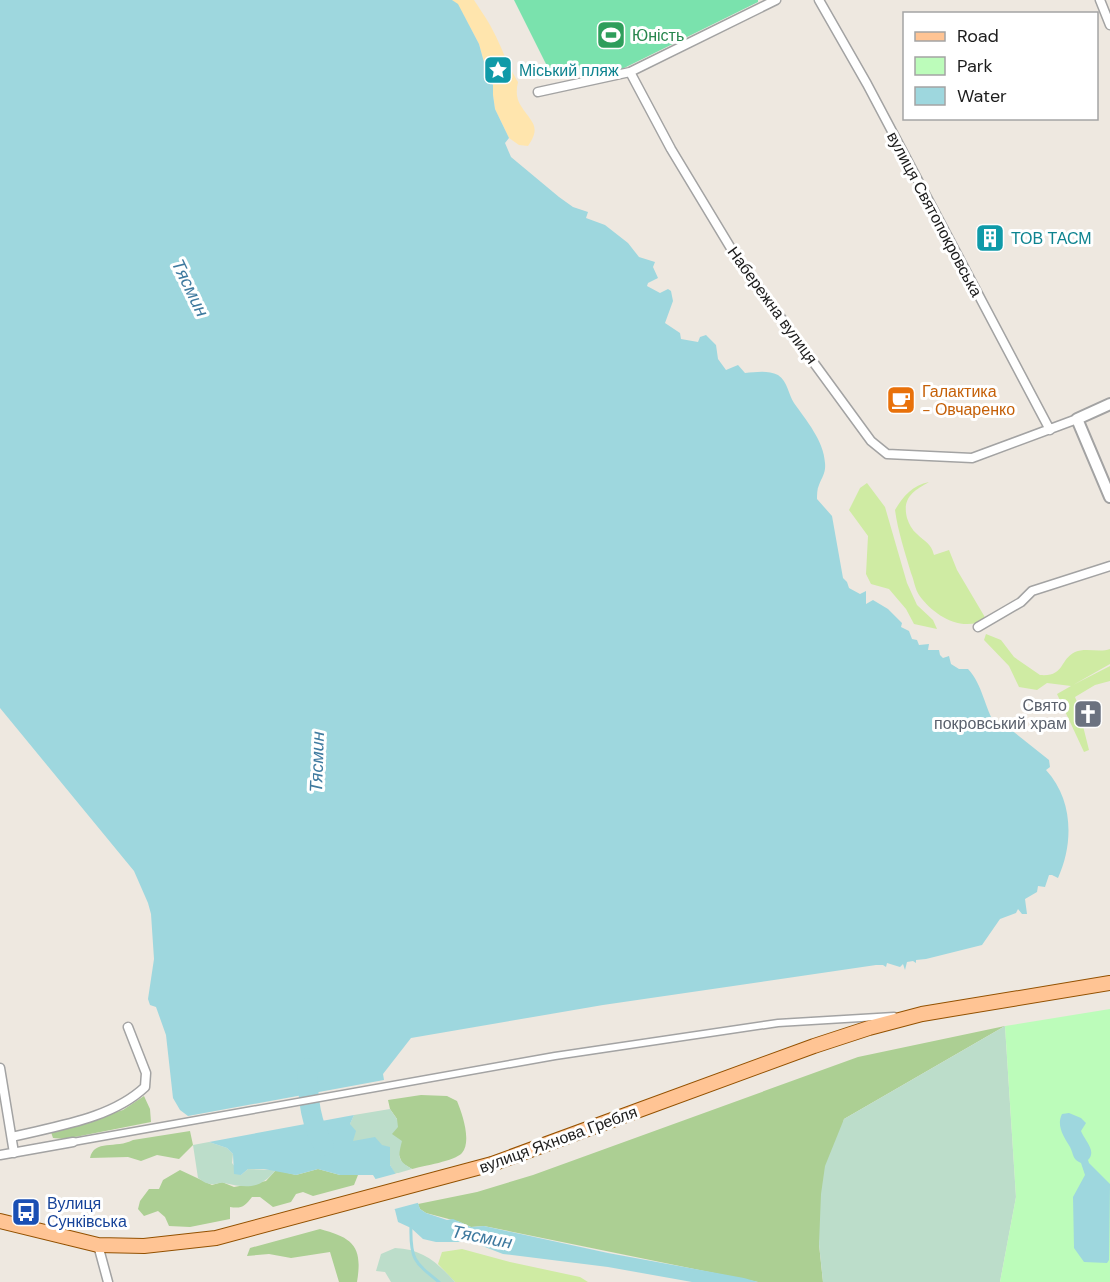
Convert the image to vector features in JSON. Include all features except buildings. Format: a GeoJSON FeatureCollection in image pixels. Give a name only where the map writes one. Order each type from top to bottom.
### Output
{"type":"FeatureCollection","features":[{"type":"Feature","properties":{"kind":"main road","name":"вулиця Яхнова Гребля"},"geometry":{"type":"LineString","coordinates":[[0,1221],[98,1245],[144,1246],[216,1238],[458,1174],[868,1028],[922,1014],[1110,983]]}},
{"type":"Feature","properties":{"kind":"street"},"geometry":{"type":"LineString","coordinates":[[538,92],[630,72],[776,0]]}},
{"type":"Feature","properties":{"kind":"street","name":"вулиця Святопокровська"},"geometry":{"type":"LineString","coordinates":[[819,0],[928,198],[1050,430]]}},
{"type":"Feature","properties":{"kind":"street"},"geometry":{"type":"LineString","coordinates":[[1100,0],[1110,25]]}},
{"type":"Feature","properties":{"kind":"street","name":"Набережна вулиця"},"geometry":{"type":"LineString","coordinates":[[630,72],[671,149],[735,255],[871,441],[887,454],[972,458],[1050,430]]}},
{"type":"Feature","properties":{"kind":"street"},"geometry":{"type":"LineString","coordinates":[[1050,430],[1110,404]]}},
{"type":"Feature","properties":{"kind":"street"},"geometry":{"type":"LineString","coordinates":[[1077,419],[1110,497]]}},
{"type":"Feature","properties":{"kind":"street"},"geometry":{"type":"LineString","coordinates":[[978,627],[1021,602],[1032,591],[1110,566]]}},
{"type":"Feature","properties":{"kind":"street"},"geometry":{"type":"LineString","coordinates":[[0,1155],[555,1056],[778,1023],[922,1014]]}},
{"type":"Feature","properties":{"kind":"street"},"geometry":{"type":"LineString","coordinates":[[12,1137],[88,1117],[120,1106],[136,1096],[145,1087],[146,1073],[128,1027]]}},
{"type":"Feature","properties":{"kind":"street"},"geometry":{"type":"LineString","coordinates":[[0,1068],[14,1153]]}},
{"type":"Feature","properties":{"kind":"street"},"geometry":{"type":"LineString","coordinates":[[98,1245],[108,1282]]}},
{"type":"Feature","properties":{"kind":"green space","name":"Юність"},"geometry":{"type":"Polygon","coordinates":[[[514,0],[758,0],[758,2],[618,71],[548,68],[514,0]]]}},
{"type":"Feature","properties":{"kind":"green space"},"geometry":{"type":"Polygon","coordinates":[[[929,482],[910,496],[906,505],[907,518],[912,529],[929,545],[934,555],[949,550],[957,570],[986,619],[977,623],[958,623],[940,616],[925,603],[916,587],[895,510],[909,492],[929,482]]]}},
{"type":"Feature","properties":{"kind":"green space"},"geometry":{"type":"Polygon","coordinates":[[[867,483],[885,507],[907,583],[917,605],[933,620],[937,629],[914,624],[906,609],[889,589],[871,584],[866,574],[868,536],[849,510],[860,488],[867,483]]]}},
{"type":"Feature","properties":{"kind":"green space"},"geometry":{"type":"Polygon","coordinates":[[[986,634],[1001,640],[1014,657],[1040,675],[1058,671],[1066,659],[1075,652],[1110,649],[1110,664],[1073,685],[1110,666],[1110,681],[1095,685],[1075,697],[1081,712],[1092,709],[1094,714],[1083,726],[1089,750],[1084,752],[1057,694],[1071,686],[1047,683],[1037,690],[1019,687],[1009,666],[984,640],[986,634]]]}},
{"type":"Feature","properties":{"kind":"green space"},"geometry":{"type":"Polygon","coordinates":[[[1110,1009],[1110,1282],[1000,1282],[1016,1197],[1005,1026],[1110,1009]]]}},
{"type":"Feature","properties":{"kind":"green space"},"geometry":{"type":"Polygon","coordinates":[[[1005,1026],[844,1119],[819,1244],[823,1282],[758,1282],[484,1226],[471,1227],[426,1213],[420,1209],[418,1204],[477,1192],[533,1175],[858,1057],[1005,1026]]]}},
{"type":"Feature","properties":{"kind":"green space"},"geometry":{"type":"Polygon","coordinates":[[[1005,1026],[1016,1197],[1000,1282],[823,1282],[819,1244],[821,1194],[825,1166],[844,1119],[1005,1026]]]}},
{"type":"Feature","properties":{"kind":"green space"},"geometry":{"type":"Polygon","coordinates":[[[421,1095],[447,1096],[457,1101],[465,1127],[466,1142],[465,1148],[458,1156],[412,1169],[402,1163],[391,1134],[397,1119],[390,1109],[388,1100],[421,1095]]]}},
{"type":"Feature","properties":{"kind":"green space"},"geometry":{"type":"Polygon","coordinates":[[[144,1096],[150,1109],[151,1122],[65,1139],[53,1138],[51,1132],[123,1110],[144,1096]]]}},
{"type":"Feature","properties":{"kind":"green space"},"geometry":{"type":"Polygon","coordinates":[[[390,1109],[397,1119],[398,1127],[392,1134],[402,1141],[400,1158],[412,1169],[395,1174],[390,1165],[389,1155],[353,1141],[350,1124],[354,1115],[390,1109]]]}},
{"type":"Feature","properties":{"kind":"green space"},"geometry":{"type":"Polygon","coordinates":[[[190,1131],[193,1145],[179,1159],[157,1155],[141,1161],[128,1157],[90,1158],[92,1152],[101,1146],[190,1131]]]}},
{"type":"Feature","properties":{"kind":"green space"},"geometry":{"type":"Polygon","coordinates":[[[209,1142],[227,1148],[233,1154],[232,1163],[241,1175],[248,1169],[276,1170],[264,1181],[252,1186],[205,1183],[198,1178],[193,1145],[209,1142]]]}},
{"type":"Feature","properties":{"kind":"green space"},"geometry":{"type":"Polygon","coordinates":[[[318,1169],[340,1175],[358,1175],[354,1185],[313,1196],[303,1192],[296,1194],[291,1202],[273,1207],[260,1197],[252,1197],[243,1206],[230,1207],[230,1219],[190,1227],[169,1226],[165,1217],[158,1211],[144,1216],[138,1209],[140,1201],[149,1189],[159,1189],[163,1180],[180,1170],[212,1185],[222,1182],[234,1187],[266,1181],[276,1170],[296,1175],[318,1169]]]}},
{"type":"Feature","properties":{"kind":"green space"},"geometry":{"type":"Polygon","coordinates":[[[320,1229],[341,1236],[353,1245],[358,1260],[357,1282],[339,1282],[330,1252],[291,1258],[269,1254],[247,1256],[250,1248],[320,1229]]]}},
{"type":"Feature","properties":{"kind":"green space"},"geometry":{"type":"Polygon","coordinates":[[[395,1248],[421,1254],[442,1268],[455,1282],[391,1282],[385,1272],[376,1271],[381,1254],[395,1248]]]}},
{"type":"Feature","properties":{"kind":"green space"},"geometry":{"type":"Polygon","coordinates":[[[462,1249],[580,1277],[588,1282],[455,1282],[438,1264],[442,1252],[462,1249]]]}},
{"type":"Feature","properties":{"kind":"sand","name":"Міський пляж"},"geometry":{"type":"Polygon","coordinates":[[[452,0],[474,0],[494,32],[518,82],[519,103],[534,125],[534,134],[528,146],[519,145],[509,138],[495,109],[493,85],[488,77],[479,44],[463,14],[452,0]]]}},
{"type":"Feature","properties":{"kind":"water"},"geometry":{"type":"Polygon","coordinates":[[[0,0],[452,0],[458,4],[479,44],[488,77],[493,85],[495,109],[509,138],[505,143],[511,157],[573,207],[588,212],[586,218],[605,225],[628,243],[639,257],[655,262],[653,267],[658,278],[648,283],[647,286],[660,293],[668,289],[671,291],[673,301],[665,323],[680,333],[681,339],[698,342],[700,337],[706,335],[716,345],[718,359],[726,370],[738,365],[745,373],[770,372],[781,378],[794,403],[814,431],[824,455],[825,470],[818,488],[817,499],[832,516],[843,578],[849,588],[860,594],[866,591],[866,604],[873,600],[888,609],[902,623],[901,627],[909,631],[912,639],[917,640],[919,645],[929,644],[928,650],[939,650],[943,658],[949,656],[951,664],[959,669],[968,669],[977,682],[996,726],[1005,725],[1049,760],[1050,767],[1046,770],[1062,794],[1068,822],[1067,850],[1058,878],[1049,875],[1045,887],[1038,886],[1037,892],[1025,899],[1027,914],[1022,914],[1018,909],[1016,913],[1000,919],[982,945],[916,960],[916,963],[907,962],[905,970],[903,964],[900,967],[887,963],[886,967],[876,965],[603,1005],[411,1038],[383,1074],[384,1080],[188,1116],[180,1110],[173,1098],[166,1035],[156,1007],[150,1005],[148,999],[154,959],[151,914],[134,871],[0,708],[0,0]]]}},
{"type":"Feature","properties":{"kind":"water"},"geometry":{"type":"Polygon","coordinates":[[[1069,1113],[1086,1123],[1081,1131],[1091,1150],[1089,1163],[1110,1184],[1109,1260],[1107,1263],[1084,1262],[1074,1248],[1073,1197],[1085,1175],[1081,1163],[1075,1158],[1060,1127],[1062,1114],[1069,1113]]]}},
{"type":"Feature","properties":{"kind":"water","name":"Тясмин"},"geometry":{"type":"Polygon","coordinates":[[[354,1115],[350,1124],[356,1131],[353,1141],[375,1137],[382,1145],[390,1147],[390,1165],[412,1200],[417,1200],[420,1209],[426,1213],[447,1220],[453,1219],[471,1227],[484,1226],[758,1282],[692,1282],[608,1267],[503,1254],[472,1242],[436,1242],[423,1239],[411,1228],[398,1222],[395,1210],[373,1175],[340,1175],[318,1169],[296,1175],[264,1169],[248,1169],[241,1175],[234,1174],[233,1154],[227,1148],[209,1142],[354,1115]]]}},
{"type":"Feature","properties":{"kind":"pier"},"geometry":{"type":"Polygon","coordinates":[[[398,1173],[414,1197],[419,1198],[421,1202],[391,1210],[372,1180],[398,1173]]]}},
{"type":"Feature","properties":{"kind":"waterway","name":"Тясмин"},"geometry":{"type":"LineString","coordinates":[[308,1068],[310,1108],[315,1128],[324,1146]]}},
{"type":"Feature","properties":{"kind":"waterway"},"geometry":{"type":"LineString","coordinates":[[411,1226],[411,1246],[415,1259],[439,1282]]}},
{"type":"Feature","properties":{"kind":"place","name":"Юність"},"geometry":{"type":"Point","coordinates":[611,35]}},
{"type":"Feature","properties":{"kind":"place","name":"Міський пляж"},"geometry":{"type":"Point","coordinates":[498,70]}},
{"type":"Feature","properties":{"kind":"place","name":"ТОВ ТАСМ"},"geometry":{"type":"Point","coordinates":[990,238]}},
{"type":"Feature","properties":{"kind":"place","name":"Галактика - Овчаренко"},"geometry":{"type":"Point","coordinates":[901,400]}},
{"type":"Feature","properties":{"kind":"place","name":"Свято покровський храм"},"geometry":{"type":"Point","coordinates":[1088,714]}},
{"type":"Feature","properties":{"kind":"place","name":"Вулиця Сунківська"},"geometry":{"type":"Point","coordinates":[26,1212]}}]}
